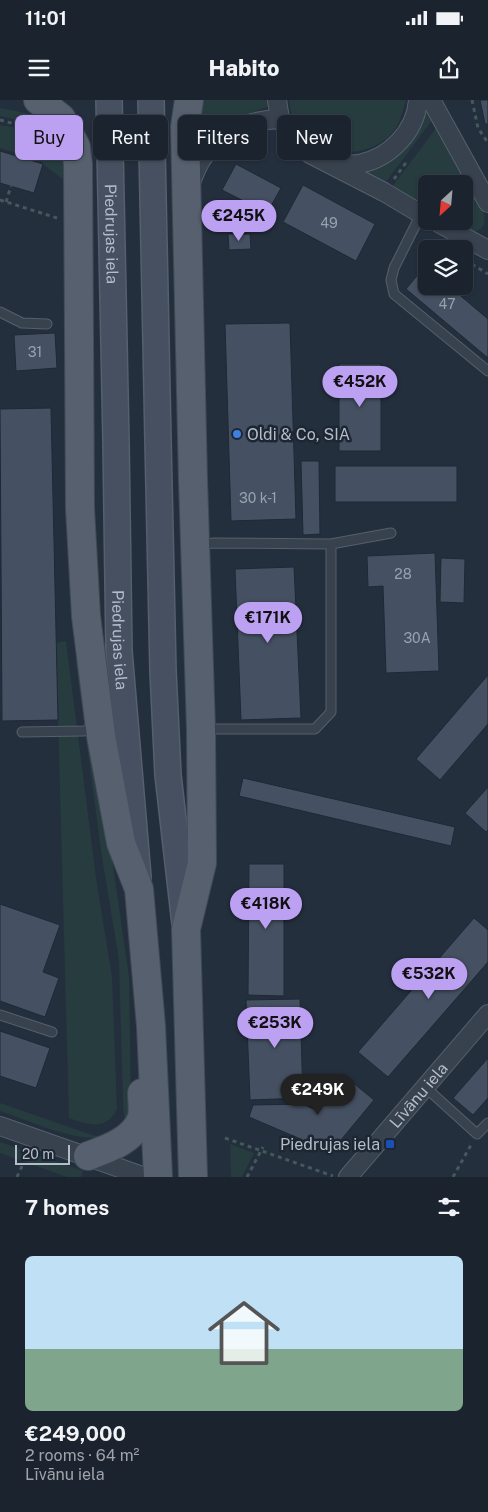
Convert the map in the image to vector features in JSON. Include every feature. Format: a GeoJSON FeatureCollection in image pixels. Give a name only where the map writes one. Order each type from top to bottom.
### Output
{"type":"FeatureCollection","features":[{"type":"Feature","properties":{"kind":"main road"},"geometry":{"type":"LineString","coordinates":[[38,100],[61,118],[76,147],[78,164],[80,508],[86,616],[100,728],[122,843],[139,889]]}},
{"type":"Feature","properties":{"kind":"main road","name":"Piedrujas iela"},"geometry":{"type":"LineString","coordinates":[[109,100],[119,651],[151,1026],[158,1177]]}},
{"type":"Feature","properties":{"kind":"main road"},"geometry":{"type":"LineString","coordinates":[[151,100],[163,671],[168,775],[186,929],[192,1177]]}},
{"type":"Feature","properties":{"kind":"main road"},"geometry":{"type":"LineString","coordinates":[[186,929],[202,863],[201,729],[185,127],[189,100]]}},
{"type":"Feature","properties":{"kind":"main road"},"geometry":{"type":"LineString","coordinates":[[88,1156],[120,1143],[136,1128],[142,1118],[142,1044],[151,1026]]}},
{"type":"Feature","properties":{"kind":"street"},"geometry":{"type":"LineString","coordinates":[[277,100],[279,115]]}},
{"type":"Feature","properties":{"kind":"street"},"geometry":{"type":"LineString","coordinates":[[332,164],[358,164],[383,156],[403,138],[417,112],[418,100]]}},
{"type":"Feature","properties":{"kind":"street"},"geometry":{"type":"LineString","coordinates":[[431,100],[488,203]]}},
{"type":"Feature","properties":{"kind":"street"},"geometry":{"type":"LineString","coordinates":[[187,189],[202,158],[228,132],[261,120],[277,119]]}},
{"type":"Feature","properties":{"kind":"street"},"geometry":{"type":"LineString","coordinates":[[323,160],[418,212]]}},
{"type":"Feature","properties":{"kind":"street"},"geometry":{"type":"LineString","coordinates":[[451,230],[488,250]]}},
{"type":"Feature","properties":{"kind":"street","name":"Līvānu iela"},"geometry":{"type":"LineString","coordinates":[[348,1177],[488,1014]]}},
{"type":"Feature","properties":{"kind":"street"},"geometry":{"type":"LineString","coordinates":[[0,1126],[145,1177]]}},
{"type":"Feature","properties":{"kind":"lane"},"geometry":{"type":"LineString","coordinates":[[419,230],[394,268],[391,280],[394,294],[488,371]]}},
{"type":"Feature","properties":{"kind":"lane"},"geometry":{"type":"LineString","coordinates":[[0,312],[22,323],[47,324]]}},
{"type":"Feature","properties":{"kind":"lane"},"geometry":{"type":"LineString","coordinates":[[196,545],[214,543],[330,544],[390,533]]}},
{"type":"Feature","properties":{"kind":"lane"},"geometry":{"type":"LineString","coordinates":[[201,729],[315,729],[331,712],[330,544]]}},
{"type":"Feature","properties":{"kind":"lane"},"geometry":{"type":"LineString","coordinates":[[22,732],[82,731],[100,728]]}},
{"type":"Feature","properties":{"kind":"lane"},"geometry":{"type":"LineString","coordinates":[[0,1015],[52,1032]]}},
{"type":"Feature","properties":{"kind":"lane"},"geometry":{"type":"LineString","coordinates":[[425,1087],[477,1134],[488,1123]]}},
{"type":"Feature","properties":{"kind":"path"},"geometry":{"type":"LineString","coordinates":[[472,100],[478,128],[488,143]]}},
{"type":"Feature","properties":{"kind":"path"},"geometry":{"type":"LineString","coordinates":[[0,120],[15,124]]}},
{"type":"Feature","properties":{"kind":"path"},"geometry":{"type":"LineString","coordinates":[[6,202],[11,186]]}},
{"type":"Feature","properties":{"kind":"path"},"geometry":{"type":"LineString","coordinates":[[0,200],[66,221]]}},
{"type":"Feature","properties":{"kind":"path"},"geometry":{"type":"LineString","coordinates":[[473,265],[488,274]]}},
{"type":"Feature","properties":{"kind":"path"},"geometry":{"type":"LineString","coordinates":[[453,1177],[477,1134]]}},
{"type":"Feature","properties":{"kind":"path"},"geometry":{"type":"LineString","coordinates":[[225,1138],[335,1177]]}},
{"type":"Feature","properties":{"kind":"path"},"geometry":{"type":"LineString","coordinates":[[247,1177],[262,1146]]}},
{"type":"Feature","properties":{"kind":"path"},"geometry":{"type":"LineString","coordinates":[[17,1177],[22,1166]]}},
{"type":"Feature","properties":{"kind":"green space"},"geometry":{"type":"Polygon","coordinates":[[[197,100],[270,100],[270,106],[247,115],[197,115],[197,100]]]}},
{"type":"Feature","properties":{"kind":"green space"},"geometry":{"type":"Polygon","coordinates":[[[289,100],[406,100],[392,133],[374,146],[358,151],[351,151],[351,115],[293,115],[289,100]]]}},
{"type":"Feature","properties":{"kind":"green space"},"geometry":{"type":"Polygon","coordinates":[[[425,106],[433,119],[385,183],[362,170],[425,106]]]}},
{"type":"Feature","properties":{"kind":"green space"},"geometry":{"type":"Polygon","coordinates":[[[0,108],[36,115],[15,115],[15,119],[0,116],[0,108]]]}},
{"type":"Feature","properties":{"kind":"green space"},"geometry":{"type":"Polygon","coordinates":[[[0,125],[15,127],[15,153],[0,148],[0,125]]]}},
{"type":"Feature","properties":{"kind":"green space"},"geometry":{"type":"Polygon","coordinates":[[[437,127],[464,175],[418,175],[418,202],[392,187],[437,127]]]}},
{"type":"Feature","properties":{"kind":"green space"},"geometry":{"type":"Polygon","coordinates":[[[40,160],[63,160],[64,178],[61,178],[43,164],[43,161],[40,160]]]}},
{"type":"Feature","properties":{"kind":"green space"},"geometry":{"type":"Polygon","coordinates":[[[473,192],[483,210],[485,219],[484,225],[472,233],[466,230],[473,230],[473,192]]]}},
{"type":"Feature","properties":{"kind":"green space"},"geometry":{"type":"Polygon","coordinates":[[[66,641],[96,878],[112,977],[117,1109],[108,1121],[96,1124],[83,1123],[69,1118],[56,643],[66,641]]]}},
{"type":"Feature","properties":{"kind":"green space"},"geometry":{"type":"Polygon","coordinates":[[[77,655],[100,776],[129,977],[131,1101],[130,1115],[126,1119],[123,1105],[119,960],[102,857],[76,664],[77,655]]]}},
{"type":"Feature","properties":{"kind":"green space"},"geometry":{"type":"Polygon","coordinates":[[[0,1103],[99,1137],[76,1136],[50,1129],[0,1111],[0,1103]]]}},
{"type":"Feature","properties":{"kind":"green space"},"geometry":{"type":"Polygon","coordinates":[[[0,1142],[83,1171],[81,1177],[67,1177],[0,1153],[0,1142]]]}},
{"type":"Feature","properties":{"kind":"green space"},"geometry":{"type":"Polygon","coordinates":[[[230,1144],[254,1153],[242,1177],[231,1177],[230,1144]]]}},
{"type":"Feature","properties":{"kind":"building"},"geometry":{"type":"Polygon","coordinates":[[[480,100],[488,100],[488,124],[485,124],[480,100]]]}},
{"type":"Feature","properties":{"kind":"building"},"geometry":{"type":"Polygon","coordinates":[[[0,151],[15,156],[15,160],[30,160],[43,164],[34,193],[0,183],[0,151]]]}},
{"type":"Feature","properties":{"kind":"building"},"geometry":{"type":"Polygon","coordinates":[[[236,164],[281,188],[267,213],[222,190],[236,164]]]}},
{"type":"Feature","properties":{"kind":"building"},"geometry":{"type":"Polygon","coordinates":[[[303,185],[375,224],[356,261],[283,222],[303,185]]]}},
{"type":"Feature","properties":{"kind":"building"},"geometry":{"type":"Polygon","coordinates":[[[228,234],[250,234],[251,249],[229,250],[228,234]]]}},
{"type":"Feature","properties":{"kind":"building"},"geometry":{"type":"Polygon","coordinates":[[[418,274],[418,295],[460,295],[488,319],[488,358],[406,289],[418,274]]]}},
{"type":"Feature","properties":{"kind":"building"},"geometry":{"type":"Polygon","coordinates":[[[290,323],[296,519],[231,521],[225,324],[290,323]]]}},
{"type":"Feature","properties":{"kind":"building"},"geometry":{"type":"Polygon","coordinates":[[[55,333],[57,368],[16,371],[14,335],[55,333]]]}},
{"type":"Feature","properties":{"kind":"building"},"geometry":{"type":"Polygon","coordinates":[[[339,364],[381,364],[381,451],[339,451],[339,364]]]}},
{"type":"Feature","properties":{"kind":"building"},"geometry":{"type":"Polygon","coordinates":[[[51,408],[58,720],[2,721],[0,409],[51,408]]]}},
{"type":"Feature","properties":{"kind":"building"},"geometry":{"type":"Polygon","coordinates":[[[301,461],[319,461],[320,534],[303,535],[301,461]]]}},
{"type":"Feature","properties":{"kind":"building"},"geometry":{"type":"Polygon","coordinates":[[[335,466],[457,466],[457,502],[335,502],[335,466]]]}},
{"type":"Feature","properties":{"kind":"building"},"geometry":{"type":"Polygon","coordinates":[[[435,553],[439,671],[386,673],[383,586],[368,587],[367,556],[435,553]]]}},
{"type":"Feature","properties":{"kind":"building"},"geometry":{"type":"Polygon","coordinates":[[[441,558],[465,559],[464,603],[440,602],[441,558]]]}},
{"type":"Feature","properties":{"kind":"building"},"geometry":{"type":"Polygon","coordinates":[[[294,567],[301,718],[241,720],[235,569],[294,567]]]}},
{"type":"Feature","properties":{"kind":"building"},"geometry":{"type":"Polygon","coordinates":[[[488,675],[488,724],[440,780],[416,759],[488,675]]]}},
{"type":"Feature","properties":{"kind":"building"},"geometry":{"type":"Polygon","coordinates":[[[243,778],[455,827],[451,846],[239,796],[243,778]]]}},
{"type":"Feature","properties":{"kind":"building"},"geometry":{"type":"Polygon","coordinates":[[[488,787],[488,830],[486,832],[465,813],[488,787]]]}},
{"type":"Feature","properties":{"kind":"building"},"geometry":{"type":"Polygon","coordinates":[[[249,864],[284,864],[284,996],[248,995],[249,864]]]}},
{"type":"Feature","properties":{"kind":"building"},"geometry":{"type":"Polygon","coordinates":[[[0,904],[60,925],[43,972],[59,978],[45,1017],[0,1001],[0,904]]]}},
{"type":"Feature","properties":{"kind":"building"},"geometry":{"type":"Polygon","coordinates":[[[474,918],[488,930],[488,962],[388,1077],[358,1052],[474,918]]]}},
{"type":"Feature","properties":{"kind":"building"},"geometry":{"type":"Polygon","coordinates":[[[300,999],[303,1098],[250,1100],[246,1000],[300,999]]]}},
{"type":"Feature","properties":{"kind":"building"},"geometry":{"type":"Polygon","coordinates":[[[0,1031],[50,1048],[36,1088],[0,1076],[0,1031]]]}},
{"type":"Feature","properties":{"kind":"building"},"geometry":{"type":"Polygon","coordinates":[[[488,1058],[488,1098],[473,1115],[453,1098],[488,1058]]]}},
{"type":"Feature","properties":{"kind":"building"},"geometry":{"type":"Polygon","coordinates":[[[346,1077],[374,1100],[331,1152],[249,1117],[253,1105],[303,1104],[318,1111],[346,1077]]]}},
{"type":"Feature","properties":{"kind":"place","name":"Oldi & Co, SIA"},"geometry":{"type":"Point","coordinates":[237,434]}},
{"type":"Feature","properties":{"kind":"place","name":"Piedrujas iela"},"geometry":{"type":"Point","coordinates":[390,1144]}}]}
